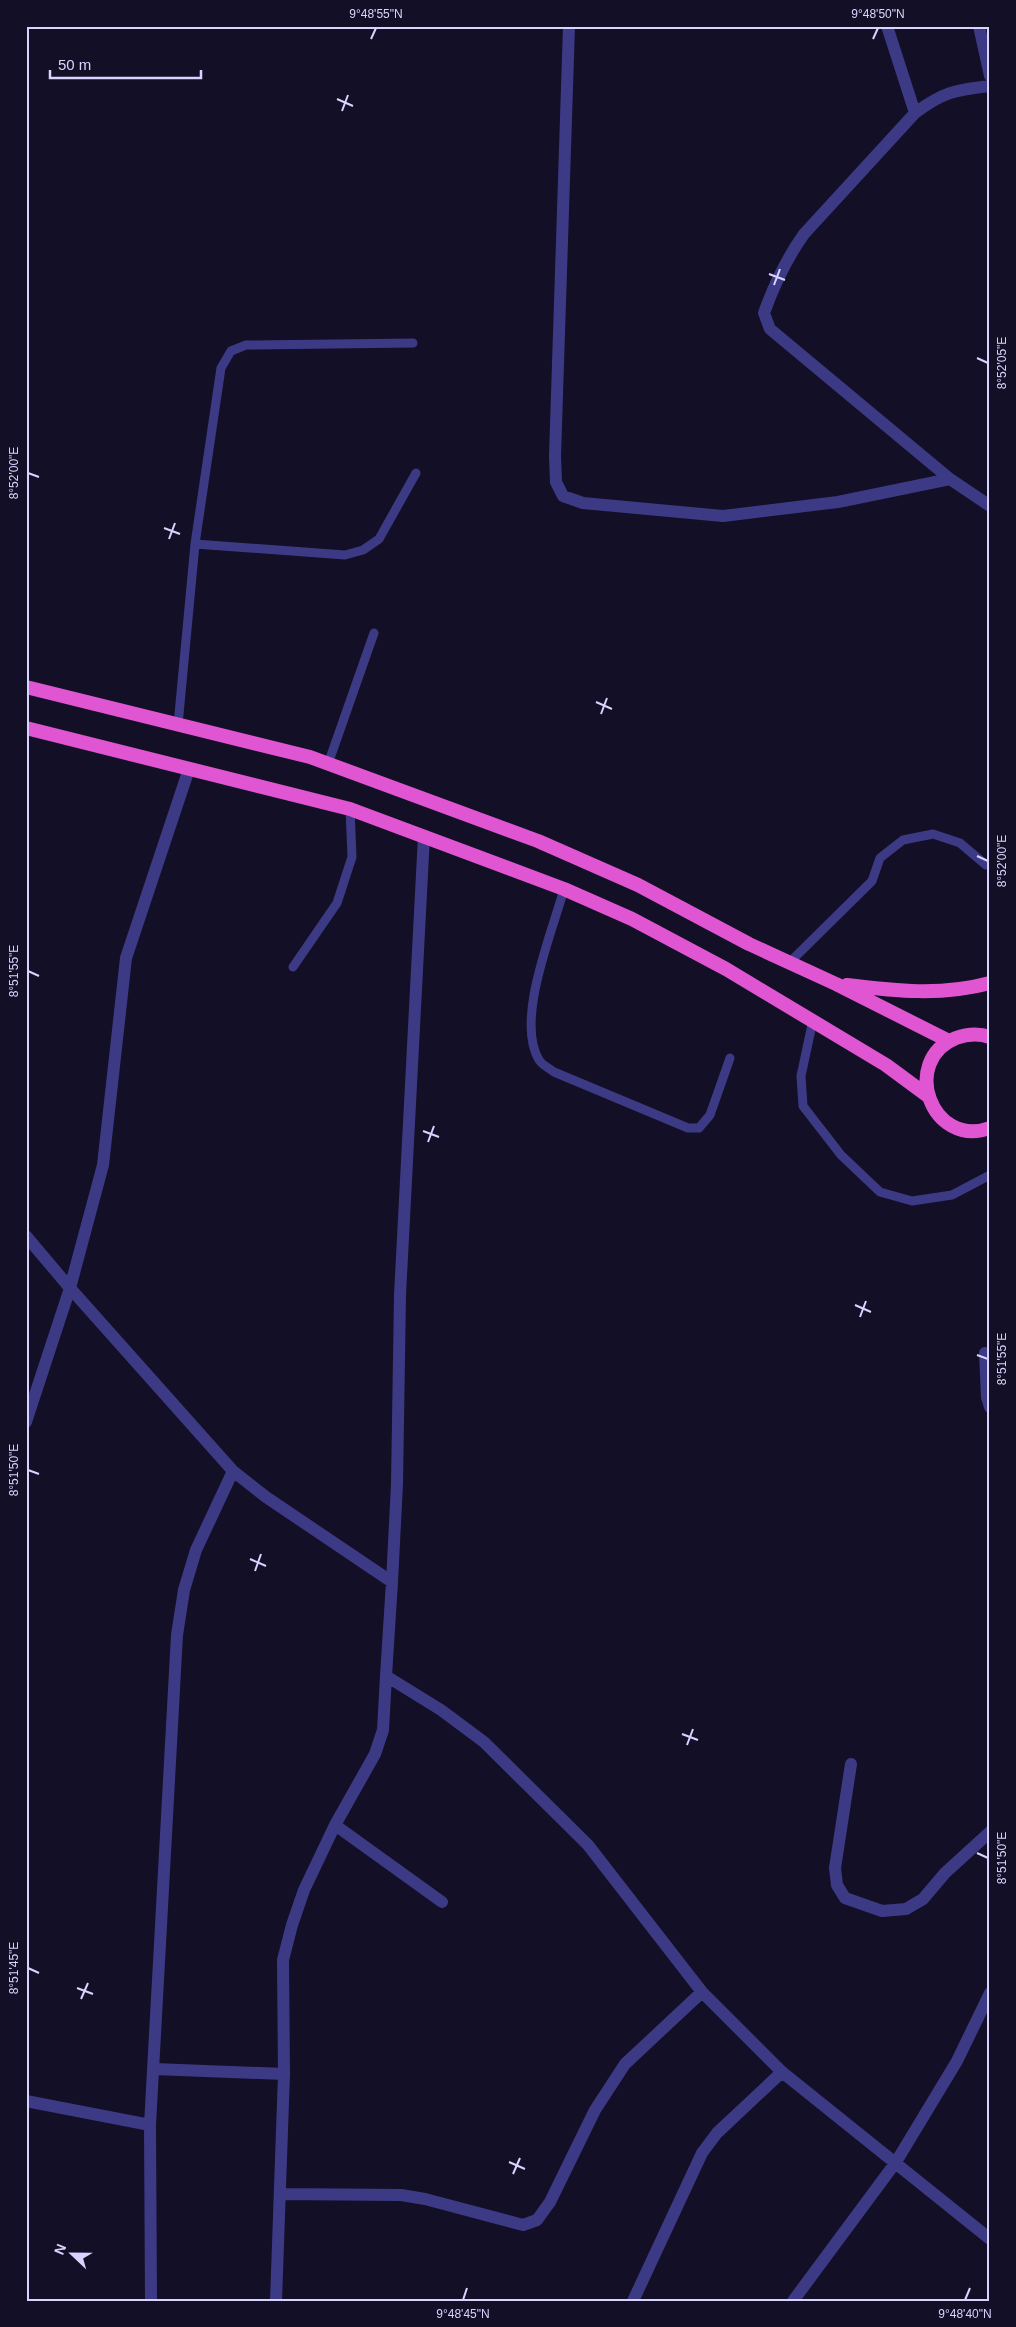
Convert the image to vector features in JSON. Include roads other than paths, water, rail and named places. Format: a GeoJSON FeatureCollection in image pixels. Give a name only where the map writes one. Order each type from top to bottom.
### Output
{"type":"FeatureCollection","features":[{"type":"Feature","properties":{"kind":"highway"},"geometry":{"type":"LineString","coordinates":[[26,687],[178,724],[328,764],[538,840],[638,885],[749,944],[836,984],[949,1041]]}},
{"type":"Feature","properties":{"kind":"highway"},"geometry":{"type":"LineString","coordinates":[[26,728],[350,809],[564,889],[632,919],[726,969],[886,1065],[928,1096]]}},
{"type":"Feature","properties":{"kind":"highway"},"geometry":{"type":"LineString","coordinates":[[836,984],[891,991],[937,992],[990,983]]}},
{"type":"Feature","properties":{"kind":"highway"},"geometry":{"type":"LineString","coordinates":[[987,1132],[966,1130],[946,1122],[932,1106],[926,1084],[929,1067],[937,1052],[949,1041],[965,1035],[982,1034],[990,1037]]}},
{"type":"Feature","properties":{"kind":"street"},"geometry":{"type":"LineString","coordinates":[[569,26],[555,456],[556,482],[563,496],[583,503],[723,516],[838,502],[950,479]]}},
{"type":"Feature","properties":{"kind":"street"},"geometry":{"type":"LineString","coordinates":[[887,26],[915,113]]}},
{"type":"Feature","properties":{"kind":"street"},"geometry":{"type":"LineString","coordinates":[[979,26],[988,55],[990,76]]}},
{"type":"Feature","properties":{"kind":"street"},"geometry":{"type":"LineString","coordinates":[[990,86],[951,91],[933,99],[915,113],[804,234],[779,276],[764,313],[770,329],[950,479],[990,506]]}},
{"type":"Feature","properties":{"kind":"street"},"geometry":{"type":"LineString","coordinates":[[26,1422],[70,1288],[103,1165],[126,958],[189,769]]}},
{"type":"Feature","properties":{"kind":"street"},"geometry":{"type":"LineString","coordinates":[[276,2301],[284,2074],[283,1960],[304,1890],[335,1825],[375,1754],[383,1730],[397,1484],[400,1295],[424,836]]}},
{"type":"Feature","properties":{"kind":"street"},"geometry":{"type":"LineString","coordinates":[[26,1236],[233,1471],[266,1497],[392,1582]]}},
{"type":"Feature","properties":{"kind":"street"},"geometry":{"type":"LineString","coordinates":[[985,1353],[987,1397],[990,1407]]}},
{"type":"Feature","properties":{"kind":"street"},"geometry":{"type":"LineString","coordinates":[[151,2301],[150,2125],[177,1635],[184,1590],[196,1550],[233,1471]]}},
{"type":"Feature","properties":{"kind":"street"},"geometry":{"type":"LineString","coordinates":[[386,1676],[441,1710],[484,1742],[588,1845],[702,1992],[782,2072],[990,2239]]}},
{"type":"Feature","properties":{"kind":"street"},"geometry":{"type":"LineString","coordinates":[[851,1764],[835,1868],[837,1885],[845,1898],[882,1911],[906,1909],[923,1899],[945,1874],[990,1832]]}},
{"type":"Feature","properties":{"kind":"street"},"geometry":{"type":"LineString","coordinates":[[335,1825],[442,1902]]}},
{"type":"Feature","properties":{"kind":"street"},"geometry":{"type":"LineString","coordinates":[[281,2194],[401,2195],[425,2199],[523,2225],[537,2220],[550,2202],[595,2110],[626,2064],[702,1992]]}},
{"type":"Feature","properties":{"kind":"street"},"geometry":{"type":"LineString","coordinates":[[794,2301],[896,2162],[957,2061],[990,1993]]}},
{"type":"Feature","properties":{"kind":"street"},"geometry":{"type":"LineString","coordinates":[[154,2070],[284,2074]]}},
{"type":"Feature","properties":{"kind":"street"},"geometry":{"type":"LineString","coordinates":[[633,2301],[702,2153],[718,2133],[782,2072]]}},
{"type":"Feature","properties":{"kind":"street"},"geometry":{"type":"LineString","coordinates":[[26,2101],[150,2125]]}},
{"type":"Feature","properties":{"kind":"lane"},"geometry":{"type":"LineString","coordinates":[[178,724],[195,544],[220,368],[231,351],[246,344],[413,344]]}},
{"type":"Feature","properties":{"kind":"lane"},"geometry":{"type":"LineString","coordinates":[[195,544],[345,554],[363,550],[379,540],[416,472]]}},
{"type":"Feature","properties":{"kind":"lane"},"geometry":{"type":"LineString","coordinates":[[328,764],[374,633]]}},
{"type":"Feature","properties":{"kind":"lane"},"geometry":{"type":"LineString","coordinates":[[293,967],[337,903],[352,857],[350,809]]}},
{"type":"Feature","properties":{"kind":"lane"},"geometry":{"type":"LineString","coordinates":[[790,962],[872,881],[880,858],[903,840],[933,834],[960,844],[986,865]]}},
{"type":"Feature","properties":{"kind":"lane"},"geometry":{"type":"LineString","coordinates":[[564,889],[531,1003],[530,1026],[533,1044],[540,1062],[554,1072],[688,1128],[699,1128],[710,1115],[730,1058]]}},
{"type":"Feature","properties":{"kind":"lane"},"geometry":{"type":"LineString","coordinates":[[813,1020],[801,1076],[803,1106],[841,1155],[880,1192],[912,1201],[952,1195],[990,1175]]}}]}
